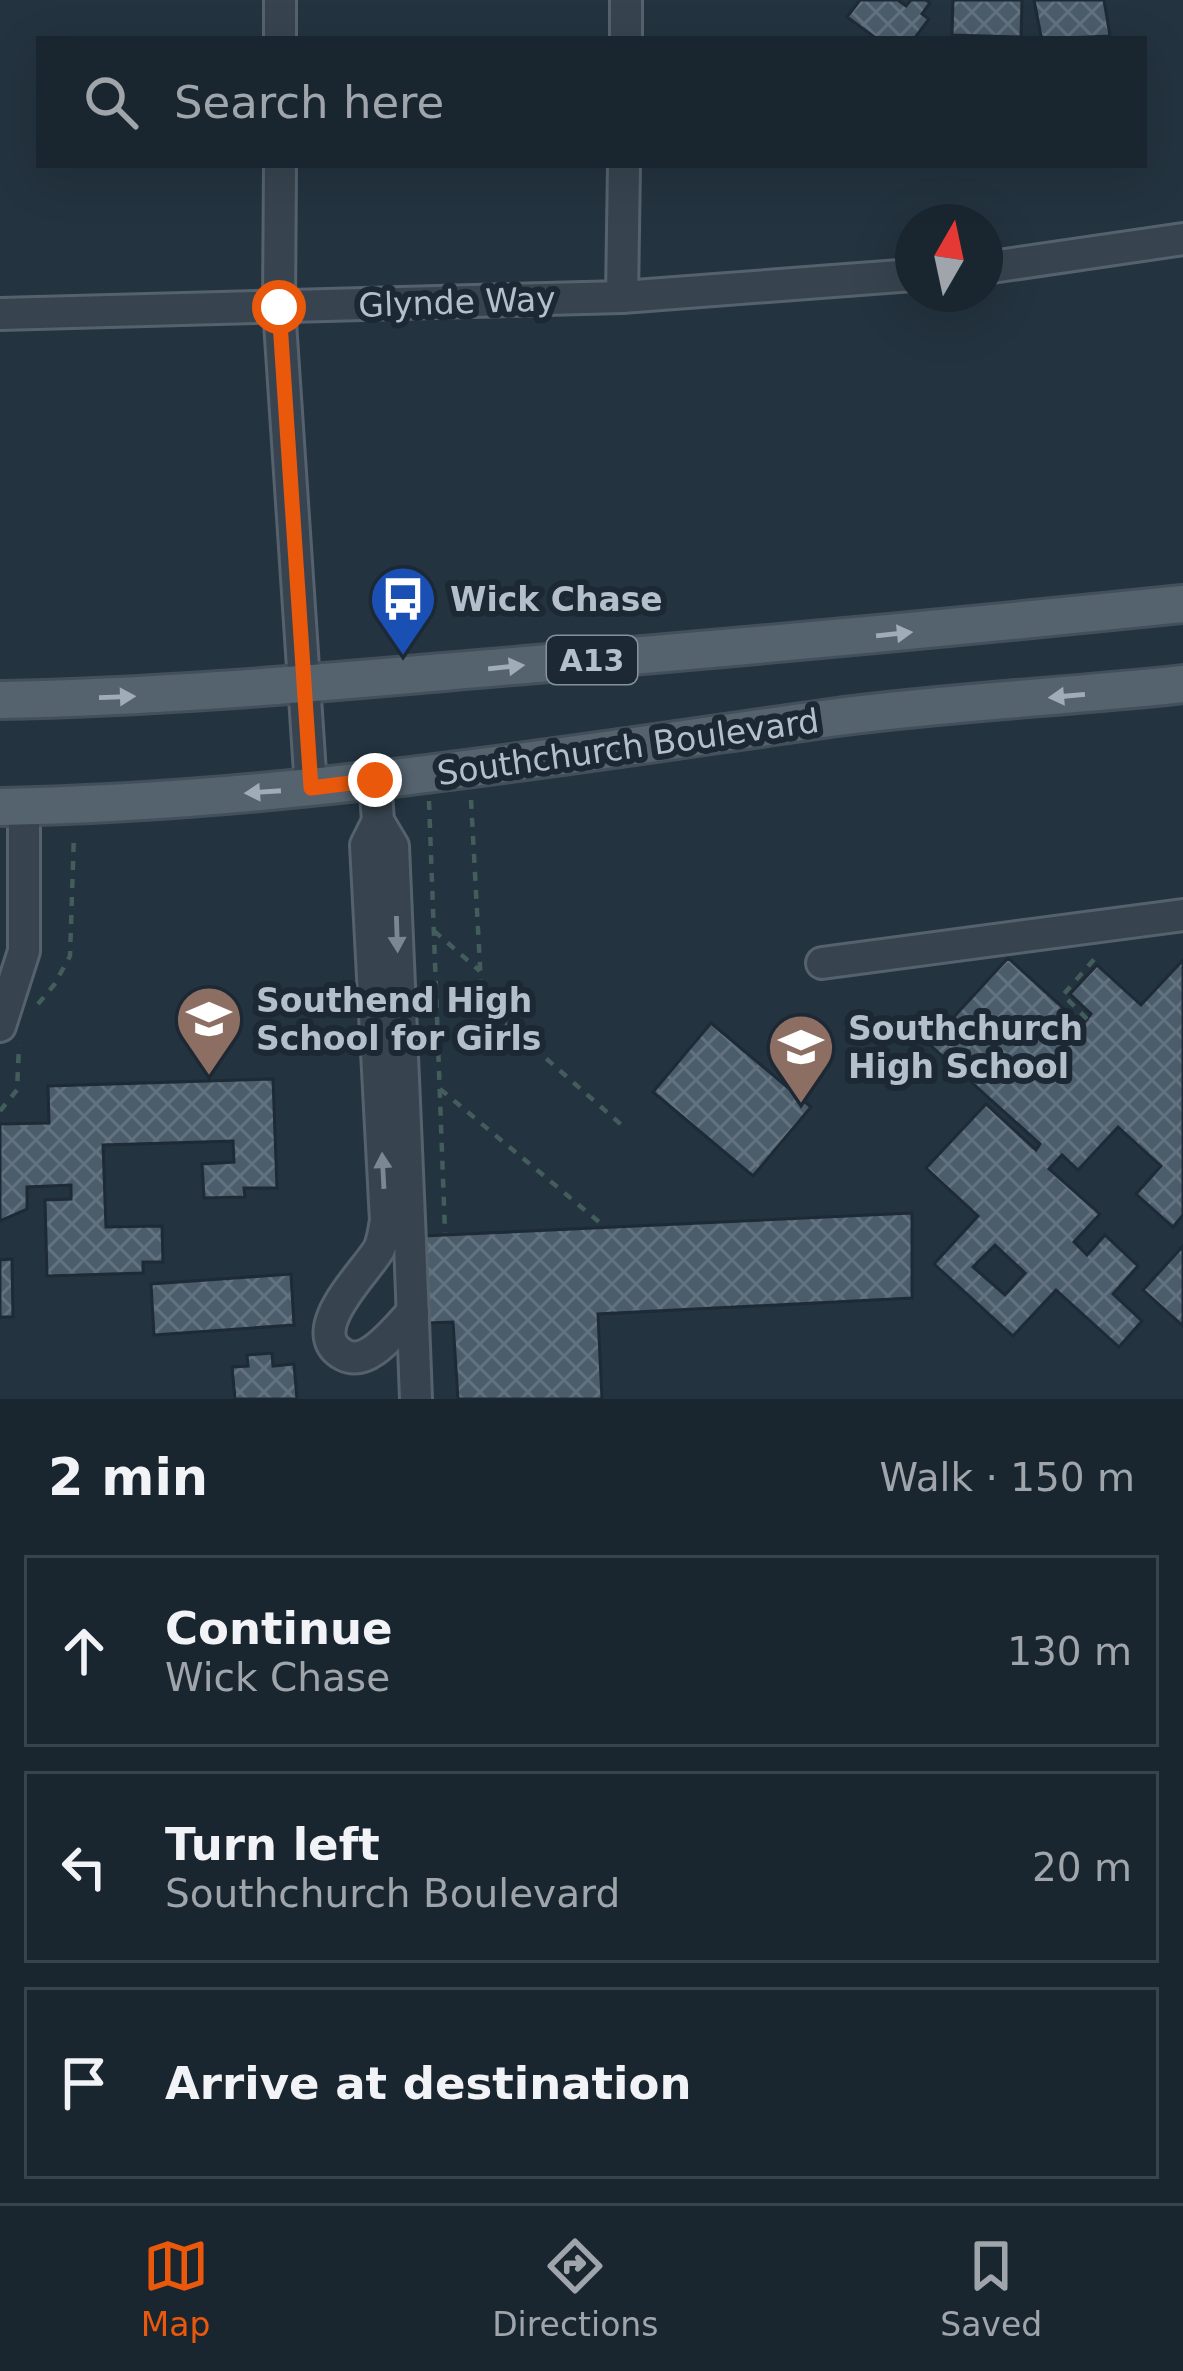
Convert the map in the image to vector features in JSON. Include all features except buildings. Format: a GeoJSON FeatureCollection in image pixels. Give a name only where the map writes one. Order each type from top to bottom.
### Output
{"type":"FeatureCollection","features":[{"type":"Feature","properties":{"kind":"main road","name":"A13"},"geometry":{"type":"LineString","coordinates":[[0,700],[302,686],[1183,604]]}},
{"type":"Feature","properties":{"kind":"main road","name":"Southchurch Boulevard"},"geometry":{"type":"LineString","coordinates":[[12,807],[428,776],[833,718],[1183,684]]}},
{"type":"Feature","properties":{"kind":"street"},"geometry":{"type":"LineString","coordinates":[[280,0],[280,36]]}},
{"type":"Feature","properties":{"kind":"street"},"geometry":{"type":"LineString","coordinates":[[626,0],[626,36]]}},
{"type":"Feature","properties":{"kind":"street"},"geometry":{"type":"LineString","coordinates":[[280,168],[279,307],[311,788]]}},
{"type":"Feature","properties":{"kind":"street"},"geometry":{"type":"LineString","coordinates":[[622,297],[624,168]]}},
{"type":"Feature","properties":{"kind":"street"},"geometry":{"type":"LineString","coordinates":[[1003,265],[1183,239]]}},
{"type":"Feature","properties":{"kind":"street","name":"Glynde Way"},"geometry":{"type":"LineString","coordinates":[[0,314],[622,297],[895,276]]}},
{"type":"Feature","properties":{"kind":"street"},"geometry":{"type":"LineString","coordinates":[[375,780],[378,821],[393,845],[416,1399]]}},
{"type":"Feature","properties":{"kind":"street"},"geometry":{"type":"LineString","coordinates":[[0,1026],[24,951],[12,807]]}},
{"type":"Feature","properties":{"kind":"street"},"geometry":{"type":"LineString","coordinates":[[378,821],[366,844],[386,1221],[381,1246],[332,1314],[329,1331],[334,1347],[359,1358],[373,1351],[412,1312]]}},
{"type":"Feature","properties":{"kind":"street"},"geometry":{"type":"LineString","coordinates":[[822,963],[1183,915]]}},
{"type":"Feature","properties":{"kind":"street"},"geometry":{"type":"LineString","coordinates":[[386,1221],[410,1242]]}},
{"type":"Feature","properties":{"kind":"path"},"geometry":{"type":"LineString","coordinates":[[470,771],[482,1001],[625,1128]]}},
{"type":"Feature","properties":{"kind":"path"},"geometry":{"type":"LineString","coordinates":[[428,776],[445,1233]]}},
{"type":"Feature","properties":{"kind":"path"},"geometry":{"type":"LineString","coordinates":[[1087,1019],[1063,995],[1125,924]]}},
{"type":"Feature","properties":{"kind":"path"},"geometry":{"type":"LineString","coordinates":[[434,931],[480,970]]}},
{"type":"Feature","properties":{"kind":"path"},"geometry":{"type":"LineString","coordinates":[[440,1089],[604,1226]]}},
{"type":"Feature","properties":{"kind":"place","name":"Wick Chase"},"geometry":{"type":"Point","coordinates":[403,658]}},
{"type":"Feature","properties":{"kind":"place","name":"Southend High School for Girls"},"geometry":{"type":"Point","coordinates":[209,1078]}},
{"type":"Feature","properties":{"kind":"place","name":"Southchurch High School"},"geometry":{"type":"Point","coordinates":[801,1106]}},
{"type":"Feature","properties":{"kind":"route"},"geometry":{"type":"LineString","coordinates":[[279,307],[311,788],[375,780]]}}]}
